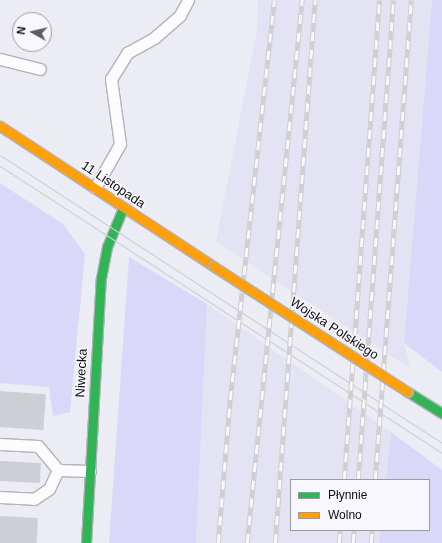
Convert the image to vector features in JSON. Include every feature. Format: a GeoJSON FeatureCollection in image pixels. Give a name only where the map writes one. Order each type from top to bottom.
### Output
{"type":"FeatureCollection","features":[{"type":"Feature","properties":{"kind":"main road","name":"11 Listopada"},"geometry":{"type":"LineString","coordinates":[[0,126],[212,266]]}},
{"type":"Feature","properties":{"kind":"main road","name":"Niwecka"},"geometry":{"type":"LineString","coordinates":[[86,543],[100,278],[107,248],[123,208]]}},
{"type":"Feature","properties":{"kind":"main road","name":"Wojska Polskiego"},"geometry":{"type":"LineString","coordinates":[[212,266],[442,413]]}},
{"type":"Feature","properties":{"kind":"lane"},"geometry":{"type":"LineString","coordinates":[[95,188],[120,144],[111,79],[127,53],[159,34],[180,15],[188,0]]}},
{"type":"Feature","properties":{"kind":"lane"},"geometry":{"type":"LineString","coordinates":[[0,59],[40,69]]}},
{"type":"Feature","properties":{"kind":"lane"},"geometry":{"type":"LineString","coordinates":[[0,444],[38,446],[58,470],[90,471]]}},
{"type":"Feature","properties":{"kind":"lane"},"geometry":{"type":"LineString","coordinates":[[0,497],[34,499],[49,489],[58,470]]}},
{"type":"Feature","properties":{"kind":"shaded area"},"geometry":{"type":"Polygon","coordinates":[[[258,0],[432,0],[404,343],[411,369],[216,242],[257,29],[258,0]]]}},
{"type":"Feature","properties":{"kind":"shaded area"},"geometry":{"type":"Polygon","coordinates":[[[432,0],[442,0],[442,372],[404,343],[432,0]]]}},
{"type":"Feature","properties":{"kind":"shaded area"},"geometry":{"type":"Polygon","coordinates":[[[0,183],[63,224],[85,254],[70,412],[53,416],[49,387],[0,383],[0,183]]]}},
{"type":"Feature","properties":{"kind":"shaded area"},"geometry":{"type":"Polygon","coordinates":[[[129,257],[207,304],[196,543],[109,543],[129,257]]]}},
{"type":"Feature","properties":{"kind":"shaded area"},"geometry":{"type":"Polygon","coordinates":[[[207,304],[391,432],[386,479],[290,479],[290,531],[380,531],[379,543],[196,543],[207,304]]]}},
{"type":"Feature","properties":{"kind":"shaded area"},"geometry":{"type":"Polygon","coordinates":[[[391,432],[442,470],[442,543],[379,543],[380,531],[430,531],[430,479],[386,479],[391,432]]]}},
{"type":"Feature","properties":{"kind":"building"},"geometry":{"type":"Polygon","coordinates":[[[0,391],[46,394],[43,430],[0,427],[0,391]]]}},
{"type":"Feature","properties":{"kind":"building"},"geometry":{"type":"Polygon","coordinates":[[[0,461],[41,463],[40,483],[0,481],[0,461]]]}},
{"type":"Feature","properties":{"kind":"building"},"geometry":{"type":"Polygon","coordinates":[[[0,516],[38,518],[37,543],[0,543],[0,516]]]}},
{"type":"Feature","properties":{"kind":"tram line"},"geometry":{"type":"LineString","coordinates":[[0,155],[442,443]]}},
{"type":"Feature","properties":{"kind":"tram line"},"geometry":{"type":"LineString","coordinates":[[0,166],[442,453]]}},
{"type":"Feature","properties":{"kind":"railway"},"geometry":{"type":"LineString","coordinates":[[218,543],[230,400],[274,0]]}},
{"type":"Feature","properties":{"kind":"railway"},"geometry":{"type":"LineString","coordinates":[[247,543],[302,0]]}},
{"type":"Feature","properties":{"kind":"railway"},"geometry":{"type":"LineString","coordinates":[[275,543],[315,0]]}},
{"type":"Feature","properties":{"kind":"railway"},"geometry":{"type":"LineString","coordinates":[[344,479],[379,0]]}},
{"type":"Feature","properties":{"kind":"railway"},"geometry":{"type":"LineString","coordinates":[[358,479],[393,0]]}},
{"type":"Feature","properties":{"kind":"railway"},"geometry":{"type":"LineString","coordinates":[[375,479],[411,0]]}},
{"type":"Feature","properties":{"kind":"railway"},"geometry":{"type":"LineString","coordinates":[[339,543],[340,531]]}},
{"type":"Feature","properties":{"kind":"railway"},"geometry":{"type":"LineString","coordinates":[[353,543],[354,531]]}},
{"type":"Feature","properties":{"kind":"railway"},"geometry":{"type":"LineString","coordinates":[[371,543],[372,531]]}},
{"type":"Feature","properties":{"kind":"traffic: fast"},"geometry":{"type":"LineString","coordinates":[[86,543],[101,278],[107,247],[123,208]]}},
{"type":"Feature","properties":{"kind":"traffic: fast"},"geometry":{"type":"LineString","coordinates":[[408,392],[442,413]]}},
{"type":"Feature","properties":{"kind":"traffic: slow"},"geometry":{"type":"LineString","coordinates":[[0,126],[213,266]]}},
{"type":"Feature","properties":{"kind":"traffic: slow"},"geometry":{"type":"LineString","coordinates":[[213,266],[408,392]]}}]}
